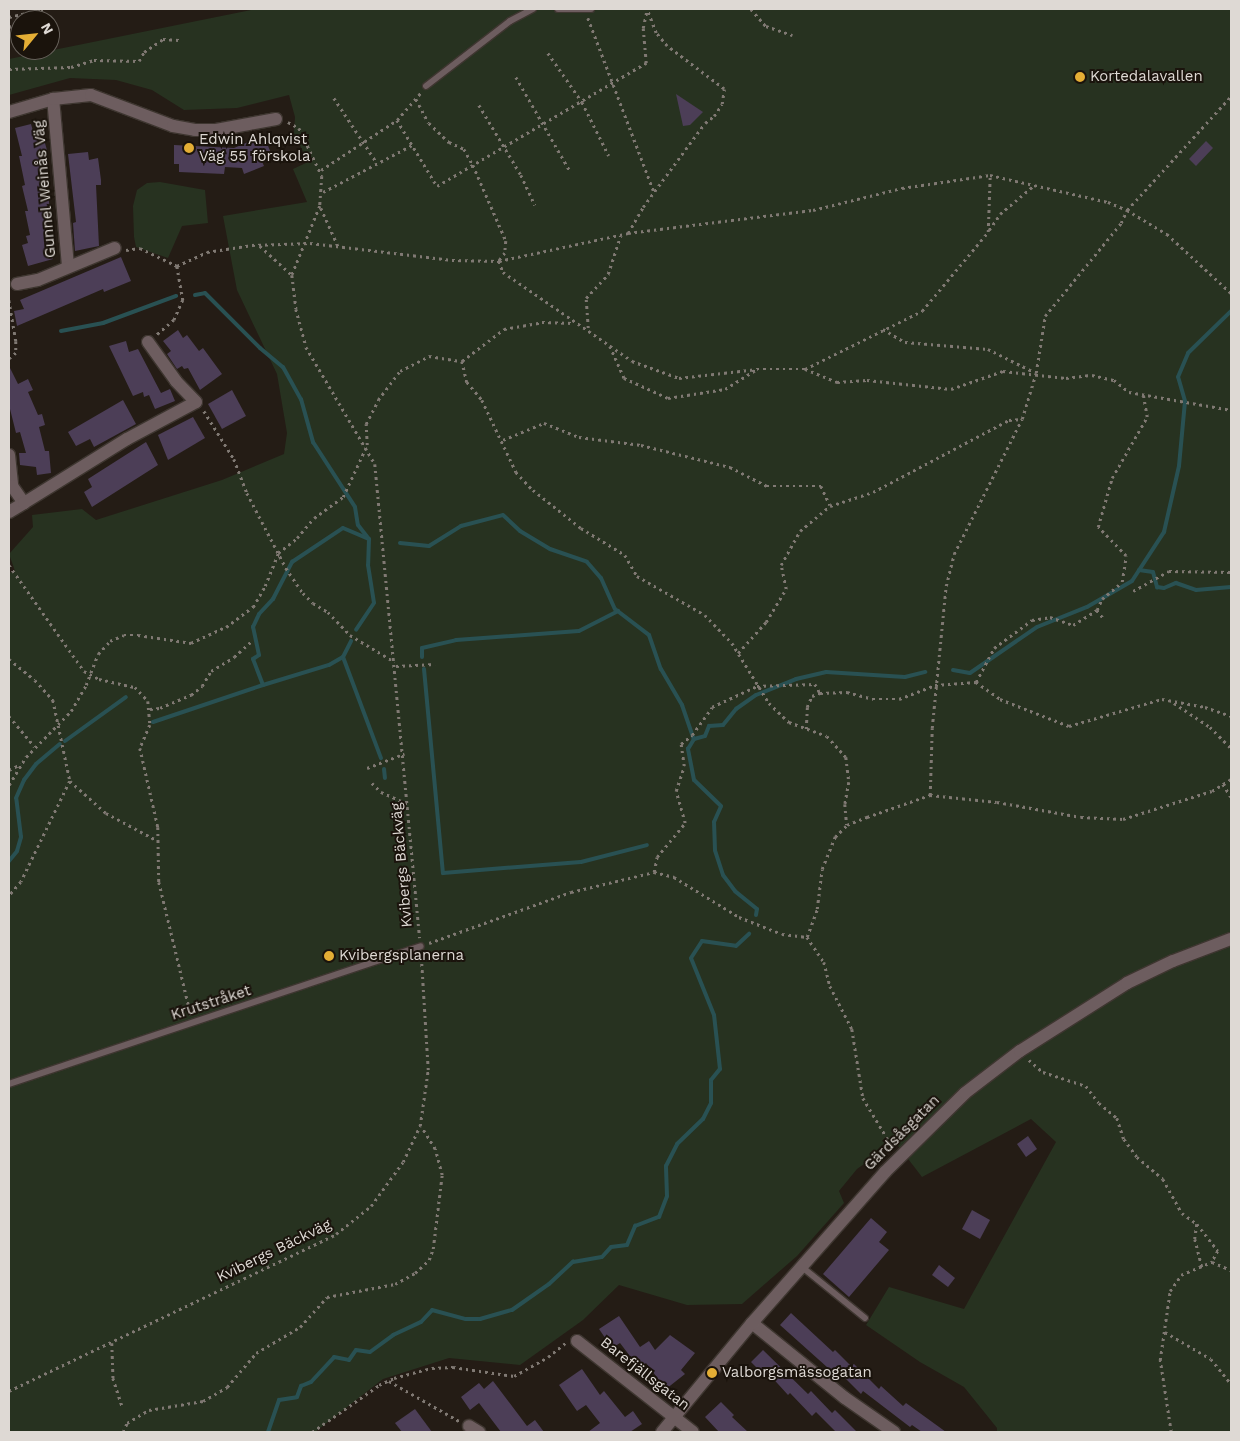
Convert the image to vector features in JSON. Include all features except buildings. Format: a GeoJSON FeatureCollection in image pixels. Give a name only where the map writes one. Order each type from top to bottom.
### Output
{"type":"FeatureCollection","features":[{"type":"Feature","properties":{"kind":"street","name":"Gunnel Weinås Väg"},"geometry":{"type":"LineString","coordinates":[[68,266],[53,99],[91,94],[173,126],[195,130],[216,130],[276,119]]}},
{"type":"Feature","properties":{"kind":"street"},"geometry":{"type":"LineString","coordinates":[[9,112],[53,99]]}},
{"type":"Feature","properties":{"kind":"street","name":"Gunnel Weinås Väg"},"geometry":{"type":"LineString","coordinates":[[18,284],[38,280],[115,248]]}},
{"type":"Feature","properties":{"kind":"street"},"geometry":{"type":"LineString","coordinates":[[9,512],[127,439],[196,402],[176,381],[148,342]]}},
{"type":"Feature","properties":{"kind":"street"},"geometry":{"type":"LineString","coordinates":[[9,455],[12,486],[24,502]]}},
{"type":"Feature","properties":{"kind":"street","name":"Gärdsåsgatan"},"geometry":{"type":"LineString","coordinates":[[662,1432],[752,1323],[900,1157],[965,1093],[1020,1051],[1127,983],[1173,961],[1231,939]]}},
{"type":"Feature","properties":{"kind":"street"},"geometry":{"type":"LineString","coordinates":[[752,1323],[851,1403],[894,1432]]}},
{"type":"Feature","properties":{"kind":"street","name":"Barefjällsgatan"},"geometry":{"type":"LineString","coordinates":[[577,1341],[693,1432]]}},
{"type":"Feature","properties":{"kind":"lane"},"geometry":{"type":"LineString","coordinates":[[426,86],[510,21],[533,9]]}},
{"type":"Feature","properties":{"kind":"lane"},"geometry":{"type":"LineString","coordinates":[[558,9],[591,9]]}},
{"type":"Feature","properties":{"kind":"lane","name":"Krutstråket"},"geometry":{"type":"LineString","coordinates":[[9,1084],[421,946]]}},
{"type":"Feature","properties":{"kind":"lane"},"geometry":{"type":"LineString","coordinates":[[802,1267],[865,1318]]}},
{"type":"Feature","properties":{"kind":"path"},"geometry":{"type":"LineString","coordinates":[[9,17],[42,9]]}},
{"type":"Feature","properties":{"kind":"path"},"geometry":{"type":"LineString","coordinates":[[397,120],[437,186],[646,63],[643,28],[647,9]]}},
{"type":"Feature","properties":{"kind":"path"},"geometry":{"type":"LineString","coordinates":[[628,234],[654,192],[704,123],[714,116],[722,104],[724,89],[667,46],[656,33],[647,9]]}},
{"type":"Feature","properties":{"kind":"path"},"geometry":{"type":"LineString","coordinates":[[751,9],[766,26],[792,35]]}},
{"type":"Feature","properties":{"kind":"path"},"geometry":{"type":"LineString","coordinates":[[590,25],[614,82],[654,192]]}},
{"type":"Feature","properties":{"kind":"path"},"geometry":{"type":"LineString","coordinates":[[9,69],[71,67],[94,60],[139,61],[144,52],[163,39],[179,40]]}},
{"type":"Feature","properties":{"kind":"path"},"geometry":{"type":"LineString","coordinates":[[548,53],[582,102],[609,156]]}},
{"type":"Feature","properties":{"kind":"path"},"geometry":{"type":"LineString","coordinates":[[516,77],[570,171]]}},
{"type":"Feature","properties":{"kind":"path"},"geometry":{"type":"LineString","coordinates":[[276,119],[299,128],[321,170],[397,120],[426,86]]}},
{"type":"Feature","properties":{"kind":"path"},"geometry":{"type":"LineString","coordinates":[[930,795],[936,685],[946,586],[954,554],[1022,419],[1036,373],[1045,316],[1121,223],[1127,210],[1231,96]]}},
{"type":"Feature","properties":{"kind":"path"},"geometry":{"type":"LineString","coordinates":[[334,98],[378,163]]}},
{"type":"Feature","properties":{"kind":"path"},"geometry":{"type":"LineString","coordinates":[[416,99],[429,123],[448,142],[464,149],[473,165],[506,241],[505,252],[499,262]]}},
{"type":"Feature","properties":{"kind":"path"},"geometry":{"type":"LineString","coordinates":[[479,105],[504,146],[535,206]]}},
{"type":"Feature","properties":{"kind":"path"},"geometry":{"type":"LineString","coordinates":[[323,192],[412,145]]}},
{"type":"Feature","properties":{"kind":"path","name":"Kvibergs Bäckväg"},"geometry":{"type":"LineString","coordinates":[[9,1391],[336,1234],[371,1206],[403,1162],[420,1126],[428,1070],[421,946],[396,666],[375,464],[366,445],[325,384],[306,347],[296,309],[292,275],[303,243],[320,206],[323,192],[321,170]]}},
{"type":"Feature","properties":{"kind":"path"},"geometry":{"type":"LineString","coordinates":[[176,266],[207,252],[259,245],[303,243],[452,260],[499,262],[628,234],[813,210],[902,188],[990,175],[1033,187],[1108,202],[1127,210],[1167,234],[1231,293]]}},
{"type":"Feature","properties":{"kind":"path"},"geometry":{"type":"LineString","coordinates":[[988,232],[990,175]]}},
{"type":"Feature","properties":{"kind":"path"},"geometry":{"type":"LineString","coordinates":[[805,369],[922,311],[988,232],[1000,214],[1033,187]]}},
{"type":"Feature","properties":{"kind":"path"},"geometry":{"type":"LineString","coordinates":[[320,206],[338,246]]}},
{"type":"Feature","properties":{"kind":"path"},"geometry":{"type":"LineString","coordinates":[[588,328],[586,298],[608,274],[620,236]]}},
{"type":"Feature","properties":{"kind":"path"},"geometry":{"type":"LineString","coordinates":[[259,245],[292,275]]}},
{"type":"Feature","properties":{"kind":"path"},"geometry":{"type":"LineString","coordinates":[[115,248],[123,251],[140,248],[176,266]]}},
{"type":"Feature","properties":{"kind":"path"},"geometry":{"type":"LineString","coordinates":[[499,262],[503,272],[573,323]]}},
{"type":"Feature","properties":{"kind":"path"},"geometry":{"type":"LineString","coordinates":[[148,342],[174,320],[184,300],[176,266]]}},
{"type":"Feature","properties":{"kind":"path"},"geometry":{"type":"LineString","coordinates":[[9,300],[16,341],[16,353],[9,359]]}},
{"type":"Feature","properties":{"kind":"path"},"geometry":{"type":"LineString","coordinates":[[9,786],[22,764],[35,748],[60,724],[90,676],[98,654],[110,641],[124,635],[159,637],[191,643],[240,617],[253,607],[265,586],[273,560],[314,518],[343,498],[366,445],[366,424],[378,400],[400,371],[429,356],[462,361],[504,329],[542,322],[573,323],[588,328],[632,361],[679,378],[757,369],[805,369],[837,382],[867,380],[951,389],[1003,371],[1036,373],[1066,378],[1092,375],[1114,380],[1129,392],[1231,410]]}},
{"type":"Feature","properties":{"kind":"path"},"geometry":{"type":"LineString","coordinates":[[883,329],[905,342],[988,349],[1036,373]]}},
{"type":"Feature","properties":{"kind":"path"},"geometry":{"type":"LineString","coordinates":[[609,345],[624,378],[668,398],[725,389],[757,369]]}},
{"type":"Feature","properties":{"kind":"path"},"geometry":{"type":"LineString","coordinates":[[462,361],[467,382],[482,400],[503,440],[516,472],[533,490],[581,528],[625,555],[637,576],[705,615],[738,653],[769,703],[789,722],[827,736],[846,757],[849,782],[845,804],[847,825]]}},
{"type":"Feature","properties":{"kind":"path"},"geometry":{"type":"LineString","coordinates":[[976,682],[994,648],[1032,620],[1050,617],[1076,623],[1098,610],[1102,599],[1122,582],[1126,556],[1098,527],[1112,478],[1147,417],[1143,395]]}},
{"type":"Feature","properties":{"kind":"path"},"geometry":{"type":"LineString","coordinates":[[196,402],[209,416],[234,459],[247,494],[288,572],[313,604],[328,612],[350,635],[395,662]]}},
{"type":"Feature","properties":{"kind":"path"},"geometry":{"type":"LineString","coordinates":[[738,653],[766,622],[786,589],[781,565],[800,531],[830,506],[872,492],[1010,420],[1022,419]]}},
{"type":"Feature","properties":{"kind":"path"},"geometry":{"type":"LineString","coordinates":[[503,440],[544,423],[579,437],[641,445],[730,467],[767,486],[821,486],[830,506]]}},
{"type":"Feature","properties":{"kind":"path"},"geometry":{"type":"LineString","coordinates":[[9,565],[77,664],[90,676],[135,687],[144,693],[150,709],[150,725],[140,748],[158,827],[159,882],[193,1022]]}},
{"type":"Feature","properties":{"kind":"path"},"geometry":{"type":"LineString","coordinates":[[1133,591],[1169,571],[1231,572]]}},
{"type":"Feature","properties":{"kind":"path"},"geometry":{"type":"LineString","coordinates":[[1098,610],[1104,619]]}},
{"type":"Feature","properties":{"kind":"path"},"geometry":{"type":"LineString","coordinates":[[1076,623],[1078,627]]}},
{"type":"Feature","properties":{"kind":"path"},"geometry":{"type":"LineString","coordinates":[[150,709],[160,708],[191,695],[202,686],[210,672],[253,640]]}},
{"type":"Feature","properties":{"kind":"path"},"geometry":{"type":"LineString","coordinates":[[9,659],[36,680],[53,700],[60,724],[70,781],[21,882],[9,896]]}},
{"type":"Feature","properties":{"kind":"path"},"geometry":{"type":"LineString","coordinates":[[396,666],[435,664]]}},
{"type":"Feature","properties":{"kind":"path"},"geometry":{"type":"LineString","coordinates":[[806,729],[807,707],[812,696],[820,693],[847,692],[873,699],[899,699],[936,685],[976,682],[1000,699],[1069,726],[1162,699],[1205,707],[1231,716]]}},
{"type":"Feature","properties":{"kind":"path"},"geometry":{"type":"LineString","coordinates":[[654,872],[657,857],[686,823],[678,806],[676,791],[684,766],[681,744],[712,707],[757,686],[815,684],[820,693]]}},
{"type":"Feature","properties":{"kind":"path"},"geometry":{"type":"LineString","coordinates":[[1173,702],[1210,728],[1231,748]]}},
{"type":"Feature","properties":{"kind":"path"},"geometry":{"type":"LineString","coordinates":[[9,716],[35,748]]}},
{"type":"Feature","properties":{"kind":"path"},"geometry":{"type":"LineString","coordinates":[[367,768],[404,754]]}},
{"type":"Feature","properties":{"kind":"path"},"geometry":{"type":"LineString","coordinates":[[9,770],[22,764]]}},
{"type":"Feature","properties":{"kind":"path"},"geometry":{"type":"LineString","coordinates":[[807,937],[817,909],[822,869],[835,837],[847,825],[930,795],[998,802],[1081,817],[1123,819],[1212,791],[1231,779]]}},
{"type":"Feature","properties":{"kind":"path"},"geometry":{"type":"LineString","coordinates":[[70,781],[106,813],[158,841]]}},
{"type":"Feature","properties":{"kind":"path"},"geometry":{"type":"LineString","coordinates":[[372,783],[381,792],[408,804]]}},
{"type":"Feature","properties":{"kind":"path"},"geometry":{"type":"LineString","coordinates":[[1223,784],[1231,798]]}},
{"type":"Feature","properties":{"kind":"path"},"geometry":{"type":"LineString","coordinates":[[421,946],[571,892],[654,872],[674,877],[739,917],[782,934],[807,937],[824,962],[830,986],[852,1029],[864,1098],[900,1157]]}},
{"type":"Feature","properties":{"kind":"path"},"geometry":{"type":"LineString","coordinates":[[1020,1051],[1042,1072],[1086,1086],[1099,1103],[1117,1118],[1124,1139],[1137,1157],[1163,1179],[1182,1213],[1197,1224],[1218,1252],[1212,1262],[1202,1269],[1181,1275],[1170,1291],[1164,1332],[1162,1385],[1171,1432]]}},
{"type":"Feature","properties":{"kind":"path"},"geometry":{"type":"LineString","coordinates":[[123,1432],[127,1424],[149,1410],[203,1401],[228,1387],[256,1353],[300,1328],[327,1297],[395,1284],[415,1273],[429,1260],[433,1250],[442,1175],[435,1149],[420,1126]]}},
{"type":"Feature","properties":{"kind":"path"},"geometry":{"type":"LineString","coordinates":[[1197,1224],[1195,1239],[1202,1269]]}},
{"type":"Feature","properties":{"kind":"path"},"geometry":{"type":"LineString","coordinates":[[1212,1262],[1231,1270]]}},
{"type":"Feature","properties":{"kind":"path"},"geometry":{"type":"LineString","coordinates":[[1164,1332],[1211,1359],[1231,1384]]}},
{"type":"Feature","properties":{"kind":"path"},"geometry":{"type":"LineString","coordinates":[[312,1432],[389,1381],[411,1372],[453,1367],[514,1376],[548,1357],[564,1344],[577,1341]]}},
{"type":"Feature","properties":{"kind":"path"},"geometry":{"type":"LineString","coordinates":[[112,1343],[113,1378],[123,1408]]}},
{"type":"Feature","properties":{"kind":"path"},"geometry":{"type":"LineString","coordinates":[[389,1381],[474,1429]]}},
{"type":"Feature","properties":{"kind":"green space"},"geometry":{"type":"Polygon","coordinates":[[[256,9],[1231,9],[1231,1432],[997,1432],[997,1428],[964,1387],[920,1362],[866,1325],[889,1287],[964,1309],[1056,1142],[1031,1119],[922,1177],[895,1142],[857,1169],[839,1191],[844,1203],[797,1256],[742,1304],[687,1305],[619,1285],[583,1320],[520,1365],[449,1358],[383,1379],[315,1432],[9,1432],[9,573],[15,571],[9,554],[33,527],[32,515],[82,509],[96,520],[222,480],[284,454],[287,433],[277,374],[237,290],[223,216],[307,202],[293,169],[308,162],[294,133],[295,117],[289,95],[237,108],[184,110],[152,90],[116,80],[70,78],[9,95],[9,59],[60,60],[60,49],[256,9]]]}},
{"type":"Feature","properties":{"kind":"green space"},"geometry":{"type":"Polygon","coordinates":[[[160,182],[205,190],[208,223],[182,226],[168,258],[136,247],[134,237],[133,206],[137,190],[147,183],[160,182]]]}},
{"type":"Feature","properties":{"kind":"waterway"},"geometry":{"type":"LineString","coordinates":[[195,295],[205,293],[260,348],[283,367],[301,399],[313,442],[355,507],[358,525],[369,539],[368,565],[374,603],[356,630]]}},
{"type":"Feature","properties":{"kind":"waterway"},"geometry":{"type":"LineString","coordinates":[[61,331],[103,323],[176,296]]}},
{"type":"Feature","properties":{"kind":"waterway"},"geometry":{"type":"LineString","coordinates":[[953,670],[970,673],[1037,627],[1087,607],[1132,581],[1164,532],[1179,466],[1185,401],[1178,377],[1188,353],[1231,311]]}},
{"type":"Feature","properties":{"kind":"waterway"},"geometry":{"type":"LineString","coordinates":[[400,543],[429,546],[461,526],[503,515],[520,531],[550,549],[587,562],[601,578],[615,609],[649,635],[661,669],[682,705],[694,739]]}},
{"type":"Feature","properties":{"kind":"waterway"},"geometry":{"type":"LineString","coordinates":[[153,722],[263,685],[253,659],[259,655],[253,627],[259,614],[273,599],[292,562],[343,528],[367,538]]}},
{"type":"Feature","properties":{"kind":"waterway"},"geometry":{"type":"LineString","coordinates":[[1139,570],[1153,572],[1157,587],[1164,588],[1176,583],[1196,590],[1231,587]]}},
{"type":"Feature","properties":{"kind":"waterway"},"geometry":{"type":"LineString","coordinates":[[422,657],[422,648],[456,640],[579,631],[618,611]]}},
{"type":"Feature","properties":{"kind":"waterway"},"geometry":{"type":"LineString","coordinates":[[263,685],[329,665],[343,657],[351,641]]}},
{"type":"Feature","properties":{"kind":"waterway"},"geometry":{"type":"LineString","coordinates":[[343,657],[381,758]]}},
{"type":"Feature","properties":{"kind":"waterway"},"geometry":{"type":"LineString","coordinates":[[424,669],[443,873],[581,862],[647,845]]}},
{"type":"Feature","properties":{"kind":"waterway"},"geometry":{"type":"LineString","coordinates":[[756,915],[757,909],[735,891],[723,875],[715,850],[714,822],[721,806],[694,780],[688,749],[694,739],[705,736],[709,726],[723,725],[736,709],[756,695],[796,679],[826,672],[905,677],[925,672]]}},
{"type":"Feature","properties":{"kind":"waterway"},"geometry":{"type":"LineString","coordinates":[[65,741],[126,697]]}},
{"type":"Feature","properties":{"kind":"waterway"},"geometry":{"type":"LineString","coordinates":[[9,861],[17,851],[21,837],[16,798],[24,780],[36,764],[60,744]]}},
{"type":"Feature","properties":{"kind":"waterway"},"geometry":{"type":"LineString","coordinates":[[384,769],[385,778]]}},
{"type":"Feature","properties":{"kind":"waterway"},"geometry":{"type":"LineString","coordinates":[[268,1432],[279,1400],[297,1397],[301,1386],[311,1382],[334,1357],[349,1360],[356,1350],[370,1352],[393,1335],[421,1322],[432,1310],[466,1319],[480,1319],[512,1310],[549,1284],[573,1262],[602,1257],[611,1247],[627,1245],[635,1226],[659,1217],[667,1196],[666,1166],[677,1144],[703,1119],[711,1103],[711,1080],[720,1069],[714,1015],[691,958],[702,941],[736,946],[749,934]]}},
{"type":"Feature","properties":{"kind":"place","name":"Kortedalavallen"},"geometry":{"type":"Point","coordinates":[1080,77]}},
{"type":"Feature","properties":{"kind":"place","name":"Edwin Ahlqvist Väg 55 förskola"},"geometry":{"type":"Point","coordinates":[189,148]}},
{"type":"Feature","properties":{"kind":"place","name":"Kvibergsplanerna"},"geometry":{"type":"Point","coordinates":[329,956]}},
{"type":"Feature","properties":{"kind":"place","name":"Valborgsmässogatan"},"geometry":{"type":"Point","coordinates":[712,1373]}}]}
